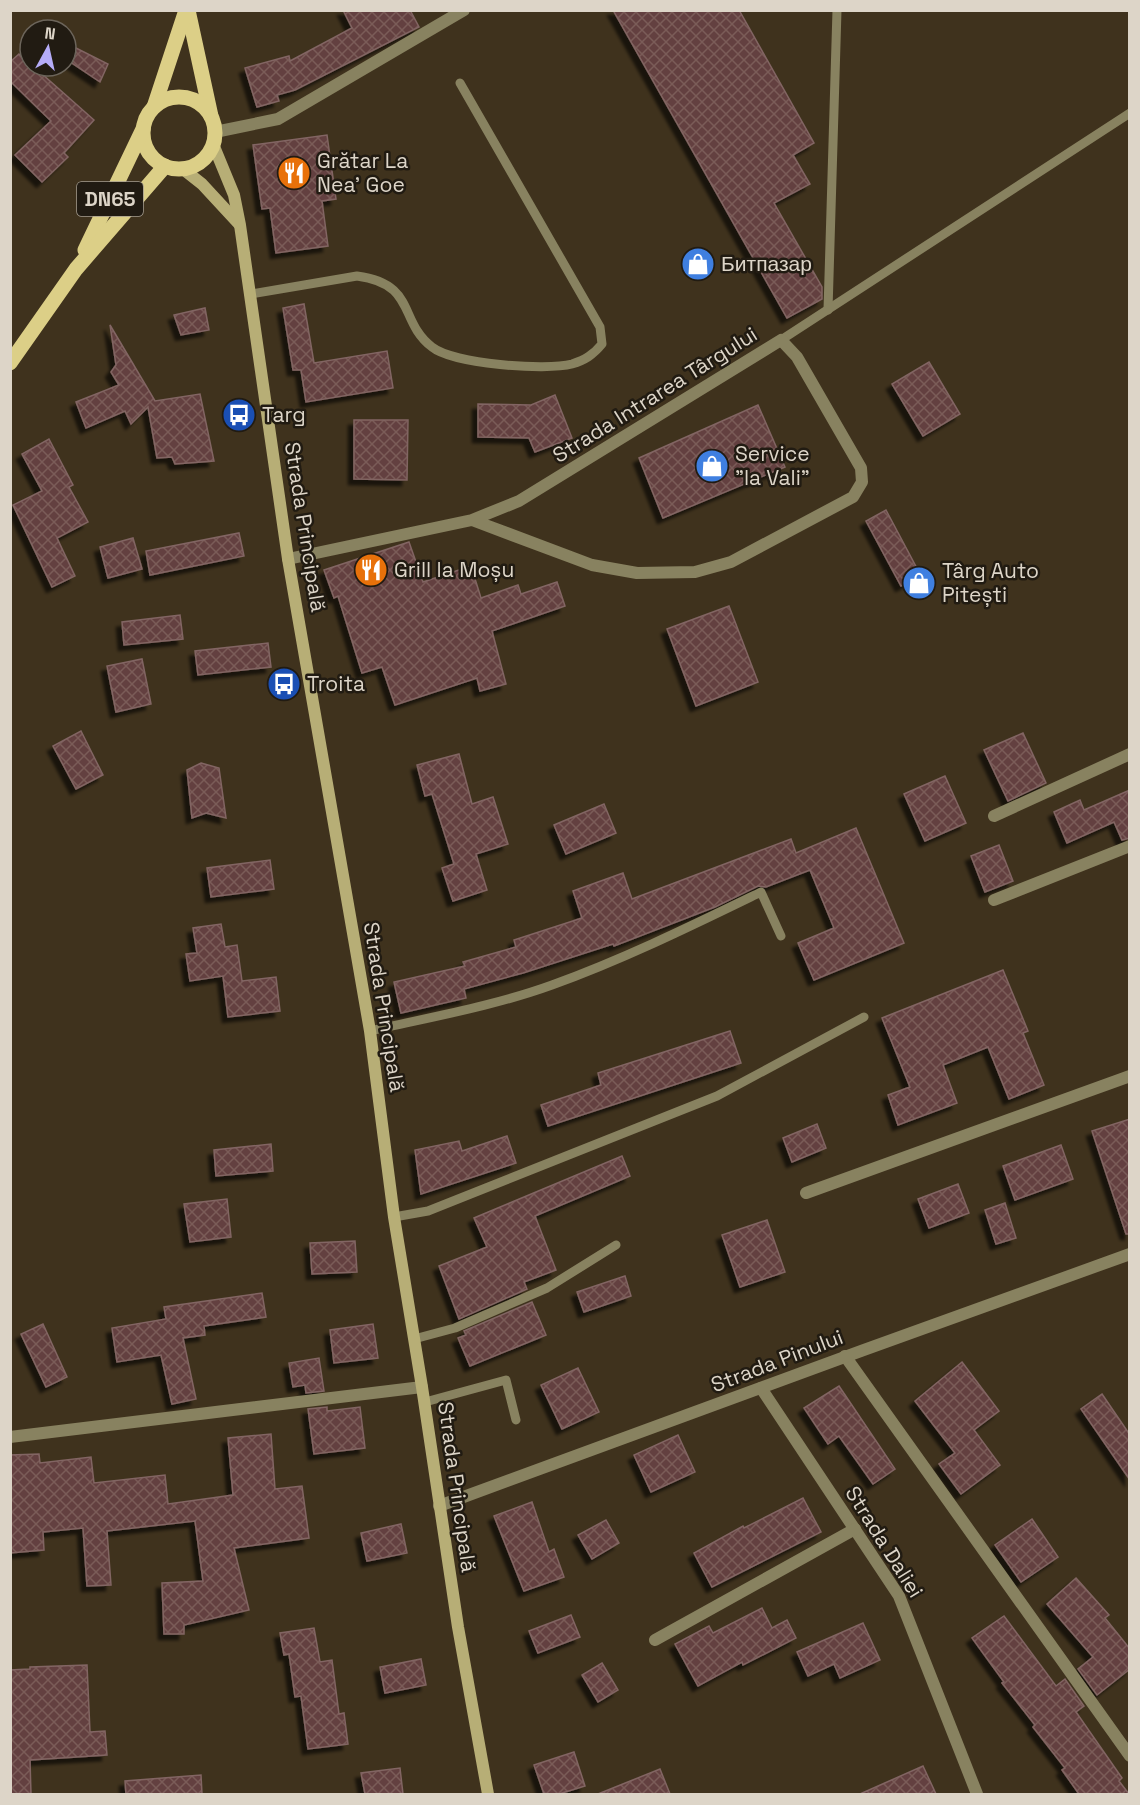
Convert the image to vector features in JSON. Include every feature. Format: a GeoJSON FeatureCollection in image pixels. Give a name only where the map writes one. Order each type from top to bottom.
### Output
{"type":"FeatureCollection","features":[{"type":"Feature","properties":{"kind":"main road","name":"DN65"},"geometry":{"type":"LineString","coordinates":[[76,269],[143,128],[146,117],[154,107],[187,10]]}},
{"type":"Feature","properties":{"kind":"main road","name":"DN65"},"geometry":{"type":"LineString","coordinates":[[187,10],[214,134]]}},
{"type":"Feature","properties":{"kind":"main road"},"geometry":{"type":"LineString","coordinates":[[154,107],[170,99],[189,99],[200,104],[209,113],[214,134],[206,156],[196,165],[183,169]]}},
{"type":"Feature","properties":{"kind":"main road","name":"DN65"},"geometry":{"type":"LineString","coordinates":[[143,128],[143,140],[147,151],[155,160],[165,166],[183,169]]}},
{"type":"Feature","properties":{"kind":"main road","name":"Strada Principală"},"geometry":{"type":"LineString","coordinates":[[214,134],[234,195],[240,225],[288,559],[370,1030],[393,1217],[425,1402],[458,1627],[488,1794]]}},
{"type":"Feature","properties":{"kind":"main road","name":"DN65"},"geometry":{"type":"LineString","coordinates":[[10,363],[76,269],[165,166]]}},
{"type":"Feature","properties":{"kind":"main road"},"geometry":{"type":"LineString","coordinates":[[183,169],[202,184],[240,225]]}},
{"type":"Feature","properties":{"kind":"street"},"geometry":{"type":"LineString","coordinates":[[214,134],[278,119],[464,10]]}},
{"type":"Feature","properties":{"kind":"street","name":"Strada Intrarea Târgului"},"geometry":{"type":"LineString","coordinates":[[288,559],[472,520],[519,501],[781,340],[797,357],[861,468],[862,482],[853,497],[731,562],[696,572],[637,573],[592,565],[472,520]]}},
{"type":"Feature","properties":{"kind":"street"},"geometry":{"type":"LineString","coordinates":[[994,816],[1130,754]]}},
{"type":"Feature","properties":{"kind":"street"},"geometry":{"type":"LineString","coordinates":[[994,900],[1130,846]]}},
{"type":"Feature","properties":{"kind":"street"},"geometry":{"type":"LineString","coordinates":[[806,1193],[1130,1076]]}},
{"type":"Feature","properties":{"kind":"street","name":"Strada Pinului"},"geometry":{"type":"LineString","coordinates":[[440,1506],[845,1356],[1130,1254]]}},
{"type":"Feature","properties":{"kind":"street"},"geometry":{"type":"LineString","coordinates":[[845,1356],[1130,1756]]}},
{"type":"Feature","properties":{"kind":"street"},"geometry":{"type":"LineString","coordinates":[[10,1437],[422,1387]]}},
{"type":"Feature","properties":{"kind":"street","name":"Strada Daliei"},"geometry":{"type":"LineString","coordinates":[[761,1388],[899,1596],[977,1794]]}},
{"type":"Feature","properties":{"kind":"street"},"geometry":{"type":"LineString","coordinates":[[655,1640],[855,1529]]}},
{"type":"Feature","properties":{"kind":"lane"},"geometry":{"type":"LineString","coordinates":[[828,310],[837,10]]}},
{"type":"Feature","properties":{"kind":"lane"},"geometry":{"type":"LineString","coordinates":[[250,294],[357,276],[374,278],[392,288],[401,298],[420,335],[433,348],[448,355],[508,366],[570,364],[593,355],[602,344],[600,327],[460,82]]}},
{"type":"Feature","properties":{"kind":"lane"},"geometry":{"type":"LineString","coordinates":[[781,340],[1130,113]]}},
{"type":"Feature","properties":{"kind":"lane"},"geometry":{"type":"LineString","coordinates":[[370,1030],[464,1010],[552,985],[672,936],[762,892],[781,936]]}},
{"type":"Feature","properties":{"kind":"lane"},"geometry":{"type":"LineString","coordinates":[[393,1217],[428,1211],[717,1096],[864,1017]]}},
{"type":"Feature","properties":{"kind":"lane"},"geometry":{"type":"LineString","coordinates":[[414,1339],[455,1328],[547,1288],[616,1245]]}},
{"type":"Feature","properties":{"kind":"lane"},"geometry":{"type":"LineString","coordinates":[[425,1402],[506,1380],[516,1420]]}},
{"type":"Feature","properties":{"kind":"building"},"geometry":{"type":"Polygon","coordinates":[[[343,10],[410,10],[419,27],[295,90],[277,95],[279,101],[257,107],[245,68],[289,56],[290,61],[352,28],[343,10]]]}},
{"type":"Feature","properties":{"kind":"building"},"geometry":{"type":"Polygon","coordinates":[[[613,10],[739,10],[814,143],[793,155],[810,184],[774,203],[822,287],[822,299],[787,318],[613,10]]]}},
{"type":"Feature","properties":{"kind":"building"},"geometry":{"type":"Polygon","coordinates":[[[78,49],[108,64],[100,82],[78,67],[78,49]]]}},
{"type":"Feature","properties":{"kind":"building"},"geometry":{"type":"Polygon","coordinates":[[[18,55],[18,78],[47,78],[94,120],[64,153],[68,157],[42,182],[15,155],[51,121],[10,81],[10,62],[18,55]]]}},
{"type":"Feature","properties":{"kind":"building"},"geometry":{"type":"Polygon","coordinates":[[[327,135],[336,199],[322,201],[328,246],[276,253],[270,208],[262,209],[253,145],[327,135]]]}},
{"type":"Feature","properties":{"kind":"building"},"geometry":{"type":"Polygon","coordinates":[[[304,304],[314,363],[387,351],[393,388],[306,402],[301,370],[293,370],[283,308],[304,304]]]}},
{"type":"Feature","properties":{"kind":"building"},"geometry":{"type":"Polygon","coordinates":[[[205,308],[209,330],[181,335],[174,315],[205,308]]]}},
{"type":"Feature","properties":{"kind":"building"},"geometry":{"type":"Polygon","coordinates":[[[110,325],[155,401],[200,394],[214,461],[175,464],[172,457],[157,458],[148,407],[131,424],[125,411],[86,428],[76,402],[119,385],[111,372],[116,365],[110,325]]]}},
{"type":"Feature","properties":{"kind":"building"},"geometry":{"type":"Polygon","coordinates":[[[929,362],[960,414],[923,436],[892,384],[929,362]]]}},
{"type":"Feature","properties":{"kind":"building"},"geometry":{"type":"Polygon","coordinates":[[[555,395],[572,438],[535,452],[529,438],[478,437],[478,404],[531,405],[555,395]]]}},
{"type":"Feature","properties":{"kind":"building"},"geometry":{"type":"Polygon","coordinates":[[[758,405],[785,467],[663,518],[639,458],[758,405]]]}},
{"type":"Feature","properties":{"kind":"building"},"geometry":{"type":"Polygon","coordinates":[[[354,420],[408,420],[407,480],[354,479],[354,420]]]}},
{"type":"Feature","properties":{"kind":"building"},"geometry":{"type":"Polygon","coordinates":[[[49,439],[73,485],[69,487],[88,522],[57,538],[75,576],[52,587],[13,505],[42,491],[22,454],[49,439]]]}},
{"type":"Feature","properties":{"kind":"building"},"geometry":{"type":"Polygon","coordinates":[[[886,510],[921,576],[901,586],[866,521],[886,510]]]}},
{"type":"Feature","properties":{"kind":"building"},"geometry":{"type":"Polygon","coordinates":[[[239,533],[244,556],[150,575],[146,551],[239,533]]]}},
{"type":"Feature","properties":{"kind":"building"},"geometry":{"type":"Polygon","coordinates":[[[133,538],[142,569],[108,578],[100,547],[133,538]]]}},
{"type":"Feature","properties":{"kind":"building"},"geometry":{"type":"Polygon","coordinates":[[[409,542],[423,582],[471,566],[481,598],[518,585],[521,594],[557,582],[565,606],[492,631],[506,684],[480,691],[477,678],[395,705],[382,667],[362,673],[338,596],[334,598],[324,570],[409,542]]]}},
{"type":"Feature","properties":{"kind":"building"},"geometry":{"type":"Polygon","coordinates":[[[729,606],[758,682],[696,706],[667,629],[729,606]]]}},
{"type":"Feature","properties":{"kind":"building"},"geometry":{"type":"Polygon","coordinates":[[[180,615],[183,639],[124,645],[122,622],[180,615]]]}},
{"type":"Feature","properties":{"kind":"building"},"geometry":{"type":"Polygon","coordinates":[[[268,643],[271,667],[198,675],[195,651],[268,643]]]}},
{"type":"Feature","properties":{"kind":"building"},"geometry":{"type":"Polygon","coordinates":[[[142,659],[151,704],[116,712],[107,666],[142,659]]]}},
{"type":"Feature","properties":{"kind":"building"},"geometry":{"type":"Polygon","coordinates":[[[81,731],[103,775],[76,789],[53,746],[81,731]]]}},
{"type":"Feature","properties":{"kind":"building"},"geometry":{"type":"Polygon","coordinates":[[[1023,733],[1046,783],[1008,801],[984,750],[1023,733]]]}},
{"type":"Feature","properties":{"kind":"building"},"geometry":{"type":"Polygon","coordinates":[[[459,754],[472,804],[493,797],[508,844],[476,854],[487,890],[453,901],[442,868],[454,864],[432,794],[425,796],[417,765],[459,754]]]}},
{"type":"Feature","properties":{"kind":"building"},"geometry":{"type":"Polygon","coordinates":[[[201,763],[219,768],[226,818],[206,813],[192,818],[187,770],[201,763]]]}},
{"type":"Feature","properties":{"kind":"building"},"geometry":{"type":"Polygon","coordinates":[[[945,776],[966,823],[925,841],[904,794],[945,776]]]}},
{"type":"Feature","properties":{"kind":"building"},"geometry":{"type":"Polygon","coordinates":[[[1130,790],[1130,838],[1122,840],[1114,822],[1067,843],[1054,812],[1080,800],[1084,810],[1130,790]]]}},
{"type":"Feature","properties":{"kind":"building"},"geometry":{"type":"Polygon","coordinates":[[[604,804],[616,833],[566,854],[554,825],[604,804]]]}},
{"type":"Feature","properties":{"kind":"building"},"geometry":{"type":"Polygon","coordinates":[[[856,828],[904,943],[814,980],[798,943],[834,928],[810,870],[766,887],[758,886],[715,907],[614,946],[613,944],[464,989],[466,998],[401,1013],[394,982],[465,966],[463,962],[516,947],[514,940],[582,918],[573,891],[623,873],[632,899],[791,839],[796,853],[856,828]]]}},
{"type":"Feature","properties":{"kind":"building"},"geometry":{"type":"Polygon","coordinates":[[[999,845],[1013,881],[985,892],[971,856],[999,845]]]}},
{"type":"Feature","properties":{"kind":"building"},"geometry":{"type":"Polygon","coordinates":[[[270,860],[274,889],[211,897],[207,868],[270,860]]]}},
{"type":"Feature","properties":{"kind":"building"},"geometry":{"type":"Polygon","coordinates":[[[221,924],[225,947],[237,945],[242,981],[276,977],[280,1011],[228,1017],[223,976],[190,981],[186,954],[197,953],[193,928],[221,924]]]}},
{"type":"Feature","properties":{"kind":"building"},"geometry":{"type":"Polygon","coordinates":[[[1003,970],[1028,1031],[1023,1033],[1044,1085],[1009,1099],[988,1047],[943,1065],[957,1103],[898,1125],[888,1095],[910,1087],[882,1018],[1003,970]]]}},
{"type":"Feature","properties":{"kind":"building"},"geometry":{"type":"Polygon","coordinates":[[[730,1031],[741,1063],[548,1126],[541,1105],[601,1085],[598,1073],[730,1031]]]}},
{"type":"Feature","properties":{"kind":"building"},"geometry":{"type":"Polygon","coordinates":[[[1130,1119],[1130,1234],[1126,1234],[1092,1131],[1130,1119]]]}},
{"type":"Feature","properties":{"kind":"building"},"geometry":{"type":"Polygon","coordinates":[[[817,1124],[826,1148],[792,1162],[783,1138],[817,1124]]]}},
{"type":"Feature","properties":{"kind":"building"},"geometry":{"type":"Polygon","coordinates":[[[507,1136],[516,1163],[421,1194],[415,1150],[459,1141],[462,1151],[507,1136]]]}},
{"type":"Feature","properties":{"kind":"building"},"geometry":{"type":"Polygon","coordinates":[[[271,1144],[273,1171],[216,1176],[214,1150],[271,1144]]]}},
{"type":"Feature","properties":{"kind":"building"},"geometry":{"type":"Polygon","coordinates":[[[1061,1145],[1073,1179],[1015,1200],[1003,1166],[1061,1145]]]}},
{"type":"Feature","properties":{"kind":"building"},"geometry":{"type":"Polygon","coordinates":[[[622,1156],[630,1176],[535,1216],[556,1270],[524,1282],[527,1289],[459,1319],[439,1266],[487,1247],[474,1218],[622,1156]]]}},
{"type":"Feature","properties":{"kind":"building"},"geometry":{"type":"Polygon","coordinates":[[[958,1184],[969,1213],[929,1228],[918,1199],[958,1184]]]}},
{"type":"Feature","properties":{"kind":"building"},"geometry":{"type":"Polygon","coordinates":[[[227,1199],[231,1237],[190,1242],[184,1204],[227,1199]]]}},
{"type":"Feature","properties":{"kind":"building"},"geometry":{"type":"Polygon","coordinates":[[[1005,1203],[1016,1238],[996,1244],[985,1210],[1005,1203]]]}},
{"type":"Feature","properties":{"kind":"building"},"geometry":{"type":"Polygon","coordinates":[[[767,1220],[785,1272],[740,1287],[722,1235],[767,1220]]]}},
{"type":"Feature","properties":{"kind":"building"},"geometry":{"type":"Polygon","coordinates":[[[355,1241],[357,1272],[312,1274],[310,1243],[355,1241]]]}},
{"type":"Feature","properties":{"kind":"building"},"geometry":{"type":"Polygon","coordinates":[[[625,1276],[631,1296],[584,1312],[577,1292],[625,1276]]]}},
{"type":"Feature","properties":{"kind":"building"},"geometry":{"type":"Polygon","coordinates":[[[262,1293],[266,1317],[204,1326],[205,1335],[183,1338],[196,1399],[172,1404],[161,1355],[117,1362],[112,1328],[166,1319],[164,1307],[262,1293]]]}},
{"type":"Feature","properties":{"kind":"building"},"geometry":{"type":"Polygon","coordinates":[[[532,1302],[546,1335],[470,1366],[458,1338],[466,1335],[464,1331],[532,1302]]]}},
{"type":"Feature","properties":{"kind":"building"},"geometry":{"type":"Polygon","coordinates":[[[43,1324],[67,1377],[46,1387],[21,1334],[43,1324]]]}},
{"type":"Feature","properties":{"kind":"building"},"geometry":{"type":"Polygon","coordinates":[[[373,1324],[378,1358],[334,1363],[330,1330],[373,1324]]]}},
{"type":"Feature","properties":{"kind":"building"},"geometry":{"type":"Polygon","coordinates":[[[319,1358],[324,1391],[306,1393],[305,1385],[293,1387],[289,1363],[319,1358]]]}},
{"type":"Feature","properties":{"kind":"building"},"geometry":{"type":"Polygon","coordinates":[[[962,1362],[999,1411],[974,1430],[1000,1465],[961,1494],[939,1464],[955,1453],[915,1401],[962,1362]]]}},
{"type":"Feature","properties":{"kind":"building"},"geometry":{"type":"Polygon","coordinates":[[[578,1368],[599,1412],[562,1429],[541,1385],[578,1368]]]}},
{"type":"Feature","properties":{"kind":"building"},"geometry":{"type":"Polygon","coordinates":[[[839,1386],[895,1469],[873,1484],[839,1436],[828,1444],[804,1408],[839,1386]]]}},
{"type":"Feature","properties":{"kind":"building"},"geometry":{"type":"Polygon","coordinates":[[[1102,1394],[1130,1435],[1130,1480],[1081,1409],[1102,1394]]]}},
{"type":"Feature","properties":{"kind":"building"},"geometry":{"type":"Polygon","coordinates":[[[327,1407],[327,1411],[360,1407],[365,1448],[314,1454],[308,1409],[327,1407]]]}},
{"type":"Feature","properties":{"kind":"building"},"geometry":{"type":"Polygon","coordinates":[[[271,1434],[275,1489],[302,1486],[309,1538],[234,1548],[249,1610],[184,1625],[184,1634],[164,1634],[162,1583],[203,1581],[195,1521],[107,1531],[111,1585],[87,1586],[83,1528],[43,1532],[44,1550],[10,1553],[10,1455],[39,1454],[40,1463],[91,1457],[94,1483],[165,1475],[168,1504],[233,1495],[228,1438],[271,1434]]]}},
{"type":"Feature","properties":{"kind":"building"},"geometry":{"type":"Polygon","coordinates":[[[678,1435],[695,1472],[651,1492],[634,1455],[678,1435]]]}},
{"type":"Feature","properties":{"kind":"building"},"geometry":{"type":"Polygon","coordinates":[[[803,1498],[821,1532],[712,1587],[694,1553],[743,1526],[744,1528],[803,1498]]]}},
{"type":"Feature","properties":{"kind":"building"},"geometry":{"type":"Polygon","coordinates":[[[532,1502],[549,1552],[554,1549],[564,1577],[524,1591],[494,1516],[532,1502]]]}},
{"type":"Feature","properties":{"kind":"building"},"geometry":{"type":"Polygon","coordinates":[[[1032,1519],[1058,1557],[1021,1582],[995,1545],[1032,1519]]]}},
{"type":"Feature","properties":{"kind":"building"},"geometry":{"type":"Polygon","coordinates":[[[606,1520],[619,1543],[592,1559],[578,1535],[606,1520]]]}},
{"type":"Feature","properties":{"kind":"building"},"geometry":{"type":"Polygon","coordinates":[[[401,1524],[407,1553],[367,1561],[361,1533],[401,1524]]]}},
{"type":"Feature","properties":{"kind":"building"},"geometry":{"type":"Polygon","coordinates":[[[1076,1578],[1109,1615],[1105,1618],[1130,1649],[1130,1669],[1097,1695],[1078,1669],[1093,1657],[1047,1604],[1076,1578]]]}},
{"type":"Feature","properties":{"kind":"building"},"geometry":{"type":"Polygon","coordinates":[[[762,1608],[772,1628],[787,1620],[796,1638],[743,1665],[742,1662],[698,1686],[675,1644],[709,1626],[713,1633],[762,1608]]]}},
{"type":"Feature","properties":{"kind":"building"},"geometry":{"type":"Polygon","coordinates":[[[571,1615],[580,1637],[538,1653],[529,1631],[571,1615]]]}},
{"type":"Feature","properties":{"kind":"building"},"geometry":{"type":"Polygon","coordinates":[[[1004,1616],[1056,1686],[1065,1679],[1084,1706],[1076,1712],[1122,1778],[1119,1781],[1129,1794],[1079,1794],[1062,1770],[1065,1768],[1033,1727],[1035,1725],[1002,1683],[1004,1682],[972,1638],[1004,1616]]]}},
{"type":"Feature","properties":{"kind":"building"},"geometry":{"type":"Polygon","coordinates":[[[863,1623],[880,1660],[840,1678],[834,1664],[808,1676],[797,1652],[863,1623]]]}},
{"type":"Feature","properties":{"kind":"building"},"geometry":{"type":"Polygon","coordinates":[[[314,1628],[320,1662],[332,1660],[339,1714],[344,1713],[348,1744],[308,1749],[301,1696],[295,1697],[289,1654],[284,1655],[280,1633],[314,1628]]]}},
{"type":"Feature","properties":{"kind":"building"},"geometry":{"type":"Polygon","coordinates":[[[421,1659],[426,1685],[385,1693],[380,1667],[421,1659]]]}},
{"type":"Feature","properties":{"kind":"building"},"geometry":{"type":"Polygon","coordinates":[[[602,1663],[618,1690],[598,1702],[582,1675],[602,1663]]]}},
{"type":"Feature","properties":{"kind":"building"},"geometry":{"type":"Polygon","coordinates":[[[87,1665],[90,1732],[105,1731],[107,1755],[30,1760],[31,1794],[10,1794],[10,1670],[87,1665]]]}},
{"type":"Feature","properties":{"kind":"building"},"geometry":{"type":"Polygon","coordinates":[[[574,1752],[585,1786],[559,1794],[544,1794],[534,1765],[574,1752]]]}},
{"type":"Feature","properties":{"kind":"building"},"geometry":{"type":"Polygon","coordinates":[[[923,1766],[936,1794],[860,1794],[923,1766]]]}},
{"type":"Feature","properties":{"kind":"building"},"geometry":{"type":"Polygon","coordinates":[[[400,1768],[403,1794],[365,1794],[361,1773],[400,1768]]]}},
{"type":"Feature","properties":{"kind":"building"},"geometry":{"type":"Polygon","coordinates":[[[660,1769],[670,1794],[598,1794],[660,1769]]]}},
{"type":"Feature","properties":{"kind":"building"},"geometry":{"type":"Polygon","coordinates":[[[201,1775],[202,1794],[126,1794],[125,1781],[201,1775]]]}},
{"type":"Feature","properties":{"kind":"place","name":"Grătar La Nea' Goe"},"geometry":{"type":"Point","coordinates":[294,173]}},
{"type":"Feature","properties":{"kind":"place","name":"Битпазар"},"geometry":{"type":"Point","coordinates":[698,264]}},
{"type":"Feature","properties":{"kind":"place","name":"Targ"},"geometry":{"type":"Point","coordinates":[239,415]}},
{"type":"Feature","properties":{"kind":"place","name":"Service \"la Vali\""},"geometry":{"type":"Point","coordinates":[712,466]}},
{"type":"Feature","properties":{"kind":"place","name":"Grill la Moșu"},"geometry":{"type":"Point","coordinates":[371,570]}},
{"type":"Feature","properties":{"kind":"place","name":"Târg Auto Pitești"},"geometry":{"type":"Point","coordinates":[919,583]}},
{"type":"Feature","properties":{"kind":"place","name":"Troita"},"geometry":{"type":"Point","coordinates":[284,684]}}]}
